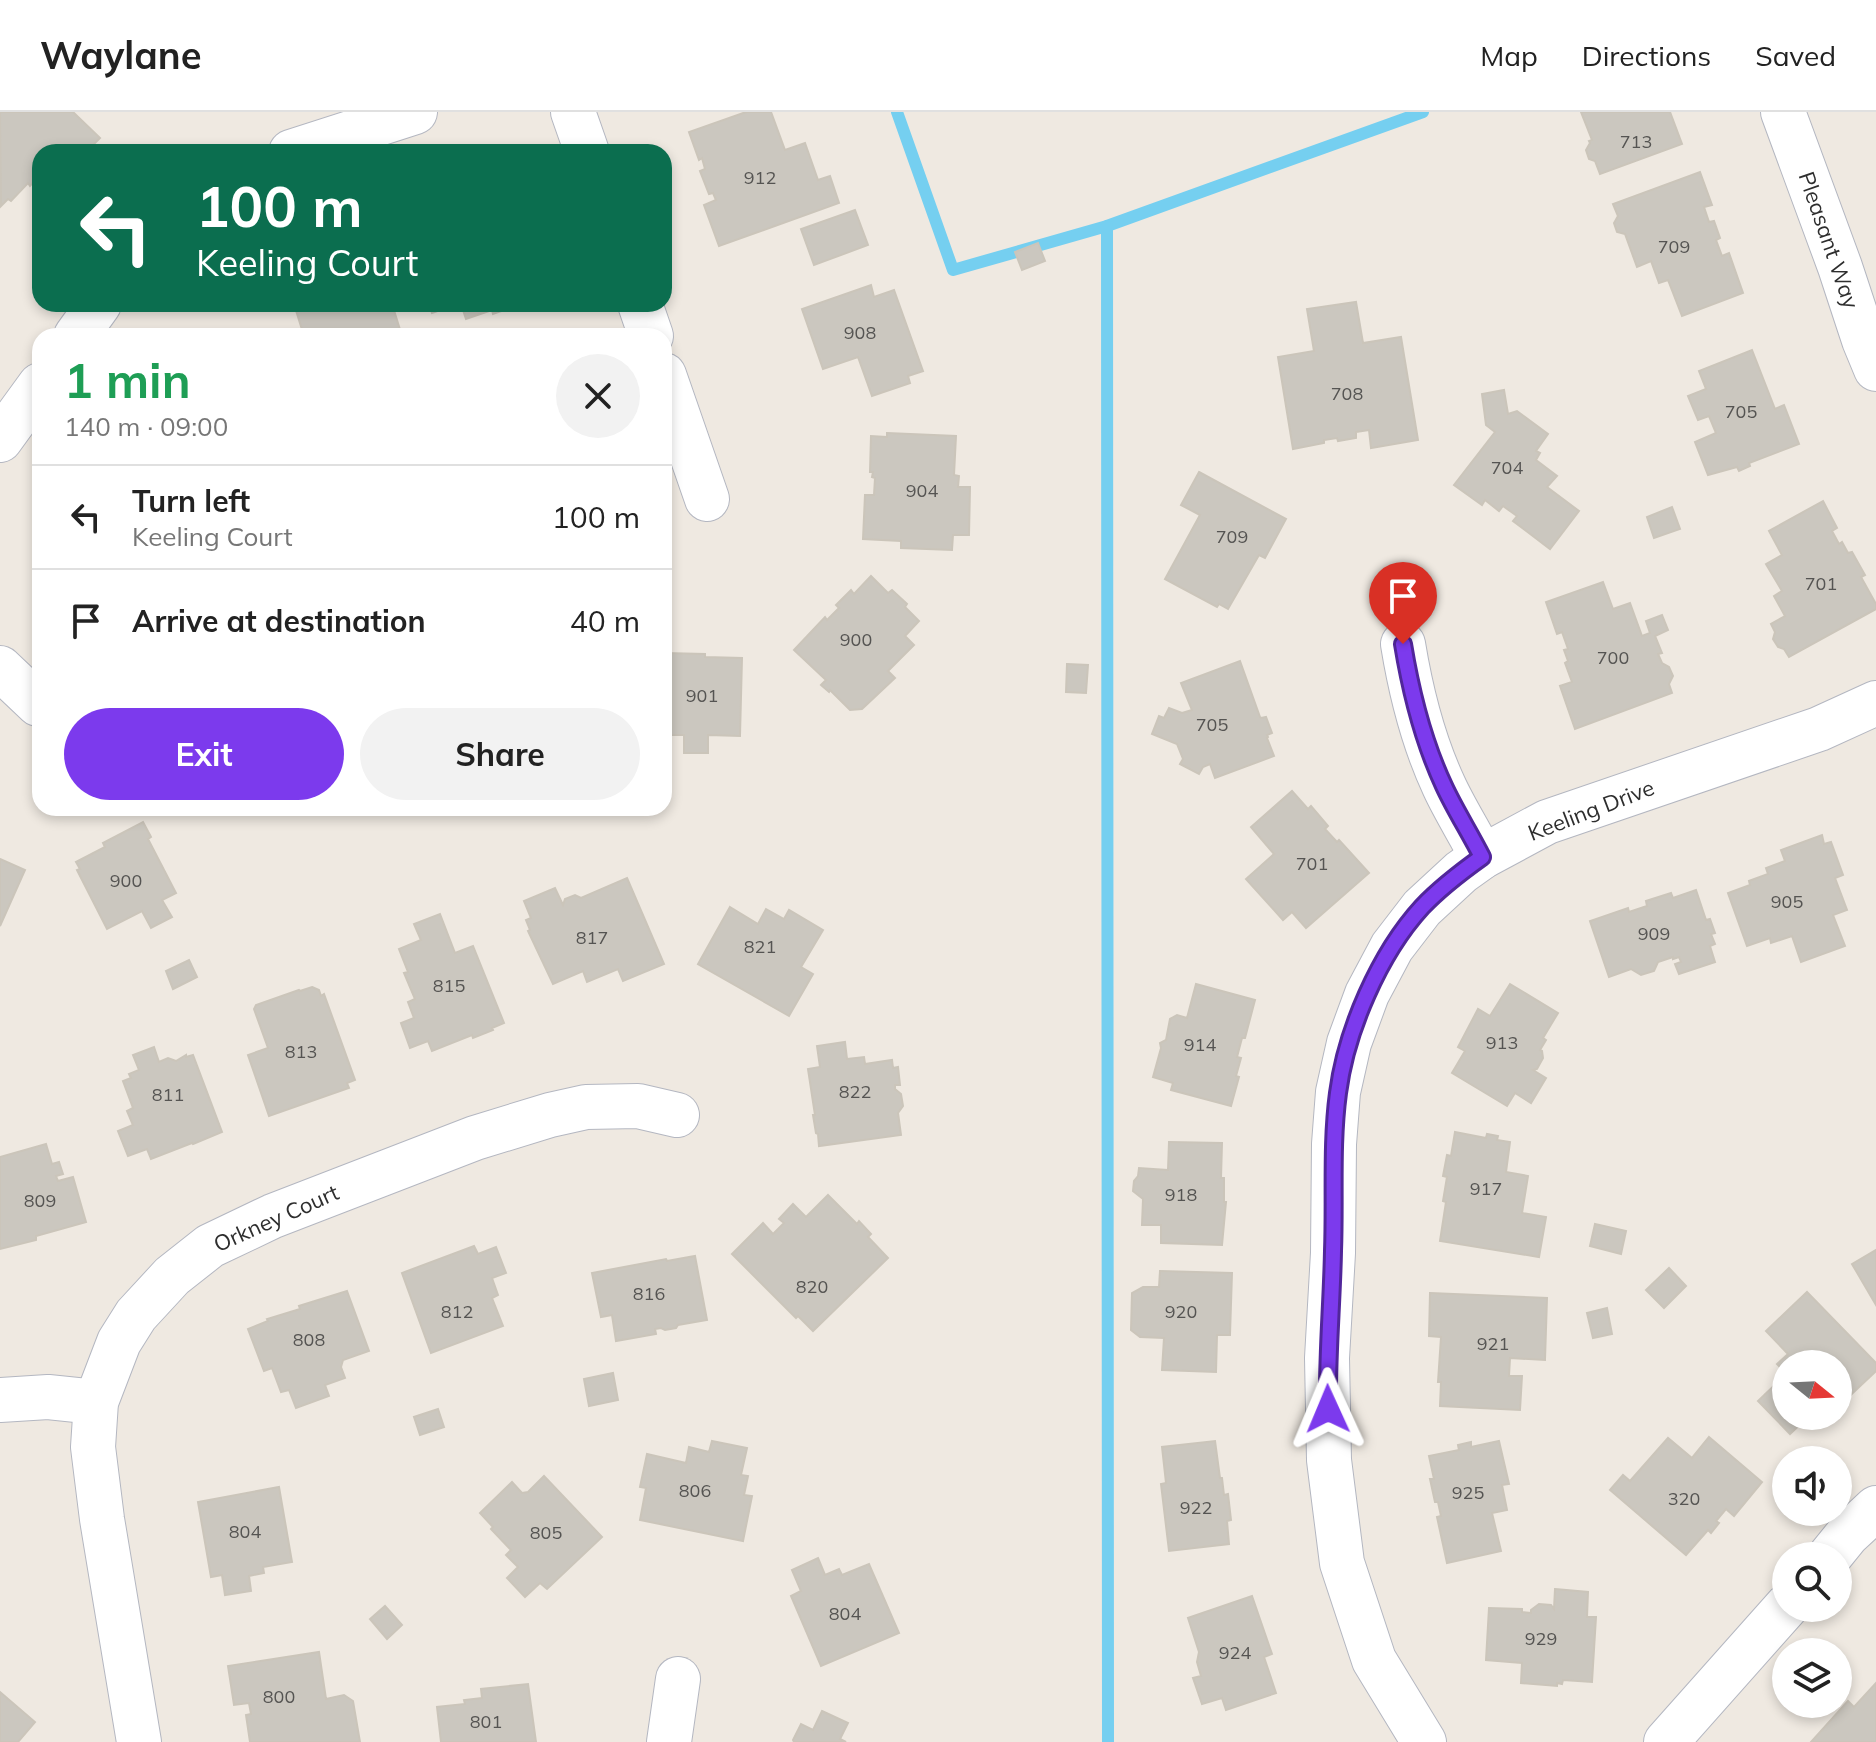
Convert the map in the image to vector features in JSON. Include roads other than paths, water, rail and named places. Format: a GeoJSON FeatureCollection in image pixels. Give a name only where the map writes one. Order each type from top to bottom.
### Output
{"type":"FeatureCollection","features":[{"type":"Feature","properties":{"kind":"street"},"geometry":{"type":"LineString","coordinates":[[316,144],[415,112]]}},
{"type":"Feature","properties":{"kind":"street"},"geometry":{"type":"LineString","coordinates":[[573,112],[584,144]]}},
{"type":"Feature","properties":{"kind":"street","name":"Pleasant Way"},"geometry":{"type":"LineString","coordinates":[[1783,112],[1876,369]]}},
{"type":"Feature","properties":{"kind":"street"},"geometry":{"type":"LineString","coordinates":[[0,440],[32,396]]}},
{"type":"Feature","properties":{"kind":"street"},"geometry":{"type":"LineString","coordinates":[[672,398],[707,499]]}},
{"type":"Feature","properties":{"kind":"street"},"geometry":{"type":"LineString","coordinates":[[1403,644],[1409,683],[1426,743],[1445,788],[1482,857]]}},
{"type":"Feature","properties":{"kind":"street"},"geometry":{"type":"LineString","coordinates":[[0,668],[32,698]]}},
{"type":"Feature","properties":{"kind":"street","name":"Keeling Drive"},"geometry":{"type":"LineString","coordinates":[[1424,1742],[1374,1660],[1342,1563],[1329,1460],[1327,1372],[1338,1092],[1349,1043],[1367,994],[1392,947],[1422,908],[1482,857],[1547,822],[1819,729],[1876,703]]}},
{"type":"Feature","properties":{"kind":"street","name":"Orkney Court"},"geometry":{"type":"LineString","coordinates":[[139,1742],[93,1447],[96,1402],[119,1342],[136,1315],[172,1276],[210,1246],[273,1216],[475,1138],[586,1107],[638,1106],[677,1115]]}},
{"type":"Feature","properties":{"kind":"street"},"geometry":{"type":"LineString","coordinates":[[0,1400],[48,1397],[96,1402]]}},
{"type":"Feature","properties":{"kind":"street"},"geometry":{"type":"LineString","coordinates":[[1841,1542],[1876,1508]]}},
{"type":"Feature","properties":{"kind":"street"},"geometry":{"type":"LineString","coordinates":[[1666,1742],[1773,1622]]}},
{"type":"Feature","properties":{"kind":"street"},"geometry":{"type":"LineString","coordinates":[[669,1742],[678,1679]]}},
{"type":"Feature","properties":{"kind":"waterway"},"geometry":{"type":"LineString","coordinates":[[897,112],[953,270],[1107,226],[1423,112]]}},
{"type":"Feature","properties":{"kind":"waterway"},"geometry":{"type":"LineString","coordinates":[[1107,226],[1108,1742]]}}]}
